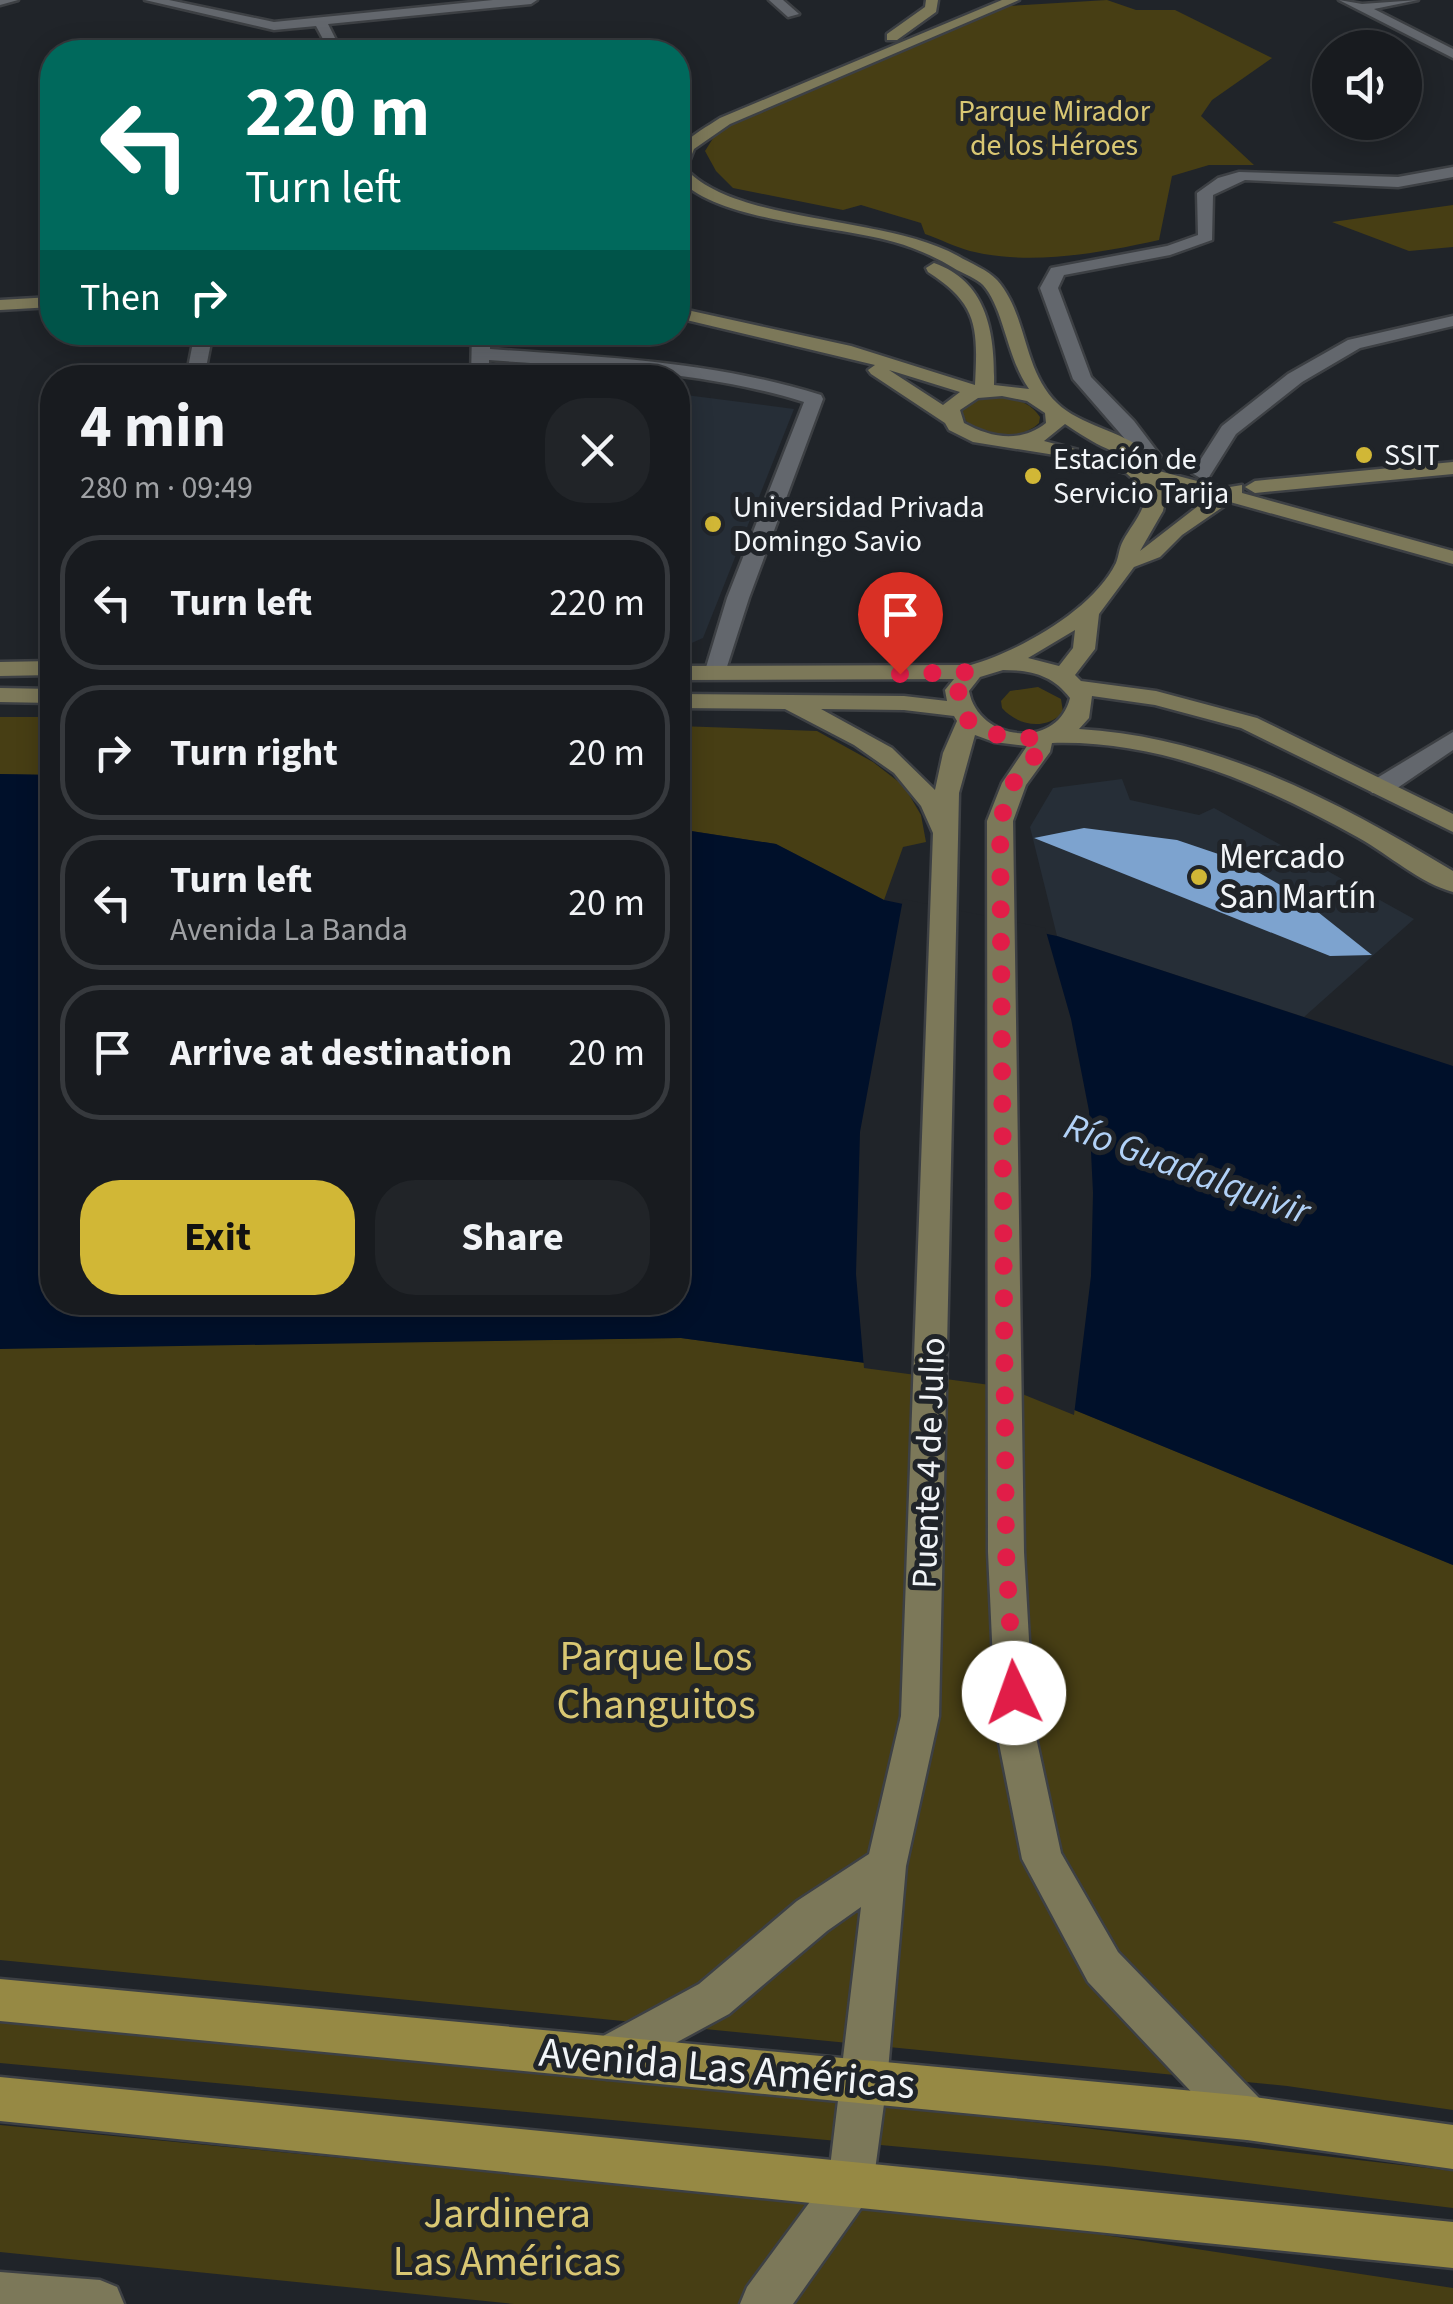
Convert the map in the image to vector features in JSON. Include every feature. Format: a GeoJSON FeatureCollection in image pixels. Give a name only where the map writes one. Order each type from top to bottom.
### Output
{"type":"FeatureCollection","features":[{"type":"Feature","properties":{"kind":"main road","name":"Avenida Las Américas"},"geometry":{"type":"LineString","coordinates":[[0,2000],[1247,2118],[1453,2147]]}},
{"type":"Feature","properties":{"kind":"main road"},"geometry":{"type":"LineString","coordinates":[[0,2099],[1453,2246]]}},
{"type":"Feature","properties":{"kind":"street"},"geometry":{"type":"LineString","coordinates":[[0,1],[12,0]]}},
{"type":"Feature","properties":{"kind":"street"},"geometry":{"type":"LineString","coordinates":[[151,0],[274,26],[322,23],[412,6],[530,0]]}},
{"type":"Feature","properties":{"kind":"street"},"geometry":{"type":"LineString","coordinates":[[775,0],[792,14]]}},
{"type":"Feature","properties":{"kind":"street"},"geometry":{"type":"LineString","coordinates":[[1352,4],[1412,0]]}},
{"type":"Feature","properties":{"kind":"street"},"geometry":{"type":"LineString","coordinates":[[710,114],[892,37],[942,2],[1007,1]]}},
{"type":"Feature","properties":{"kind":"street"},"geometry":{"type":"LineString","coordinates":[[690,146],[725,120],[1007,1]]}},
{"type":"Feature","properties":{"kind":"street"},"geometry":{"type":"LineString","coordinates":[[1352,4],[1453,54]]}},
{"type":"Feature","properties":{"kind":"street"},"geometry":{"type":"LineString","coordinates":[[322,23],[330,40]]}},
{"type":"Feature","properties":{"kind":"street"},"geometry":{"type":"LineString","coordinates":[[690,673],[972,672],[1002,664],[1088,613],[1126,563],[1128,545],[1157,503],[1156,492],[1128,425],[1082,379],[1049,288],[1057,272],[1086,262],[1181,250],[1206,237],[1205,193],[1223,181],[1244,175],[1398,182],[1453,172]]}},
{"type":"Feature","properties":{"kind":"street"},"geometry":{"type":"LineString","coordinates":[[690,184],[732,204],[900,238],[948,257],[990,282],[1007,314],[1023,368],[1051,407],[1055,426],[1048,433],[1018,442]]}},
{"type":"Feature","properties":{"kind":"street"},"geometry":{"type":"LineString","coordinates":[[690,203],[732,216],[878,244],[928,265],[962,286],[975,308],[986,356],[981,392]]}},
{"type":"Feature","properties":{"kind":"street"},"geometry":{"type":"LineString","coordinates":[[0,305],[40,303]]}},
{"type":"Feature","properties":{"kind":"street"},"geometry":{"type":"LineString","coordinates":[[690,316],[845,350],[981,392],[1020,392],[1143,463],[1453,543]]}},
{"type":"Feature","properties":{"kind":"street"},"geometry":{"type":"LineString","coordinates":[[1202,473],[1229,430],[1295,378],[1354,344],[1453,320]]}},
{"type":"Feature","properties":{"kind":"street"},"geometry":{"type":"LineString","coordinates":[[480,345],[480,365]]}},
{"type":"Feature","properties":{"kind":"street"},"geometry":{"type":"LineString","coordinates":[[845,350],[974,436],[1202,473],[1453,558]]}},
{"type":"Feature","properties":{"kind":"street"},"geometry":{"type":"LineString","coordinates":[[480,354],[608,365]]}},
{"type":"Feature","properties":{"kind":"street"},"geometry":{"type":"LineString","coordinates":[[690,372],[782,387],[814,399],[738,598],[715,674]]}},
{"type":"Feature","properties":{"kind":"street"},"geometry":{"type":"LineString","coordinates":[[950,418],[955,402],[981,392]]}},
{"type":"Feature","properties":{"kind":"street"},"geometry":{"type":"LineString","coordinates":[[1126,563],[1153,553],[1175,531],[1242,488],[1453,468]]}},
{"type":"Feature","properties":{"kind":"street"},"geometry":{"type":"LineString","coordinates":[[1069,682],[1084,649],[1088,613]]}},
{"type":"Feature","properties":{"kind":"street"},"geometry":{"type":"LineString","coordinates":[[1002,664],[1034,665],[1069,682],[1156,698],[1249,723],[1453,824]]}},
{"type":"Feature","properties":{"kind":"street"},"geometry":{"type":"LineString","coordinates":[[0,669],[40,668]]}},
{"type":"Feature","properties":{"kind":"street"},"geometry":{"type":"LineString","coordinates":[[964,716],[957,690],[972,672]]}},
{"type":"Feature","properties":{"kind":"street"},"geometry":{"type":"LineString","coordinates":[[1048,737],[1078,720],[1082,698],[1069,682]]}},
{"type":"Feature","properties":{"kind":"street"},"geometry":{"type":"LineString","coordinates":[[0,696],[40,696]]}},
{"type":"Feature","properties":{"kind":"street"},"geometry":{"type":"LineString","coordinates":[[784,701],[857,736],[905,768],[938,809],[948,844]]}},
{"type":"Feature","properties":{"kind":"street"},"geometry":{"type":"LineString","coordinates":[[690,702],[904,702],[964,716],[1006,738],[1134,741],[1274,782],[1395,846],[1453,882]]}},
{"type":"Feature","properties":{"kind":"street","name":"Puente 4 de Julio"},"geometry":{"type":"LineString","coordinates":[[850,2185],[865,2082],[886,1866],[920,1716],[947,793],[964,716]]}},
{"type":"Feature","properties":{"kind":"street","name":"Puente 4 de Julio"},"geometry":{"type":"LineString","coordinates":[[1048,737],[1014,782],[1000,821],[1006,1552],[1015,1728],[1042,1859],[1103,1967],[1247,2118]]}},
{"type":"Feature","properties":{"kind":"street"},"geometry":{"type":"LineString","coordinates":[[1381,787],[1453,739]]}},
{"type":"Feature","properties":{"kind":"street"},"geometry":{"type":"LineString","coordinates":[[607,2057],[714,1998],[812,1916],[886,1866]]}},
{"type":"Feature","properties":{"kind":"street"},"geometry":{"type":"LineString","coordinates":[[764,2304],[850,2185]]}},
{"type":"Feature","properties":{"kind":"street"},"geometry":{"type":"LineString","coordinates":[[0,2296],[100,2304]]}},
{"type":"Feature","properties":{"kind":"shaded area","name":"Universidad Privada Domingo Savio"},"geometry":{"type":"Polygon","coordinates":[[[690,396],[794,409],[703,638],[690,644],[690,396]]]}},
{"type":"Feature","properties":{"kind":"shaded area","name":"Mercado San Martín"},"geometry":{"type":"Polygon","coordinates":[[[1122,779],[1130,800],[1199,815],[1214,808],[1414,919],[1304,1017],[1057,936],[1030,827],[1053,788],[1122,779]]]}},
{"type":"Feature","properties":{"kind":"green space","name":"Parque Mirador de los Héroes"},"geometry":{"type":"Polygon","coordinates":[[[1107,0],[1136,10],[1175,10],[1272,58],[1212,100],[1201,116],[1254,165],[1209,165],[1172,176],[1159,240],[1041,258],[970,251],[925,234],[921,223],[861,205],[843,210],[733,188],[716,171],[705,151],[717,132],[758,111],[1008,6],[1107,0]]]}},
{"type":"Feature","properties":{"kind":"green space"},"geometry":{"type":"Polygon","coordinates":[[[1453,205],[1453,247],[1409,251],[1332,222],[1453,205]]]}},
{"type":"Feature","properties":{"kind":"green space"},"geometry":{"type":"Polygon","coordinates":[[[982,398],[1007,398],[1029,405],[1040,417],[1039,423],[1020,434],[985,434],[967,422],[962,412],[965,406],[982,398]]]}},
{"type":"Feature","properties":{"kind":"green space"},"geometry":{"type":"Polygon","coordinates":[[[1038,687],[1061,699],[1063,712],[1056,718],[1032,724],[1016,719],[1002,708],[1001,701],[1010,691],[1038,687]]]}},
{"type":"Feature","properties":{"kind":"green space"},"geometry":{"type":"Polygon","coordinates":[[[0,717],[40,717],[40,775],[0,774],[0,717]]]}},
{"type":"Feature","properties":{"kind":"green space"},"geometry":{"type":"Polygon","coordinates":[[[690,726],[817,731],[873,762],[904,786],[921,815],[926,842],[903,847],[884,900],[776,844],[690,831],[690,726]]]}},
{"type":"Feature","properties":{"kind":"green space","name":"Parque Los Changuitos"},"geometry":{"type":"Polygon","coordinates":[[[681,1338],[1006,1382],[1453,1565],[1453,2110],[1287,2086],[0,1960],[0,1347],[681,1338]]]}},
{"type":"Feature","properties":{"kind":"green space","name":"Jardinera Las Américas"},"geometry":{"type":"Polygon","coordinates":[[[0,2021],[758,2090],[1453,2171],[1453,2208],[1106,2166],[0,2063],[0,2021]]]}},
{"type":"Feature","properties":{"kind":"green space","name":"Jardinera Las Américas"},"geometry":{"type":"Polygon","coordinates":[[[0,2125],[1045,2226],[1453,2288],[1453,2304],[514,2304],[0,2252],[0,2125]]]}},
{"type":"Feature","properties":{"kind":"water","name":"Río Guadalquivir"},"geometry":{"type":"Polygon","coordinates":[[[0,774],[40,775],[40,1315],[690,1315],[690,831],[776,844],[884,900],[1057,936],[1453,1066],[1453,1565],[1006,1382],[681,1338],[0,1349],[0,774]]]}},
{"type":"Feature","properties":{"kind":"pier"},"geometry":{"type":"Polygon","coordinates":[[[903,899],[1045,928],[1071,1019],[1089,1111],[1093,1193],[1091,1276],[1074,1415],[1005,1387],[864,1368],[856,1274],[860,1132],[903,899]]]}},
{"type":"Feature","properties":{"kind":"building","name":"Mercado San Martín"},"geometry":{"type":"Polygon","coordinates":[[[1084,828],[1177,840],[1239,861],[1294,893],[1372,955],[1330,956],[1034,838],[1084,828]]]}},
{"type":"Feature","properties":{"kind":"place","name":"SSIT"},"geometry":{"type":"Point","coordinates":[1364,455]}},
{"type":"Feature","properties":{"kind":"place","name":"Estación de Servicio Tarija"},"geometry":{"type":"Point","coordinates":[1033,476]}},
{"type":"Feature","properties":{"kind":"place","name":"Universidad Privada Domingo Savio"},"geometry":{"type":"Point","coordinates":[713,524]}},
{"type":"Feature","properties":{"kind":"place","name":"Mercado San Martín"},"geometry":{"type":"Point","coordinates":[1199,877]}},
{"type":"Feature","properties":{"kind":"route"},"geometry":{"type":"LineString","coordinates":[[900,674],[972,672],[962,680],[956,700],[968,721],[1006,738],[1041,738],[1038,752],[1014,782],[1000,821],[1006,1552],[1014,1693]]}}]}
